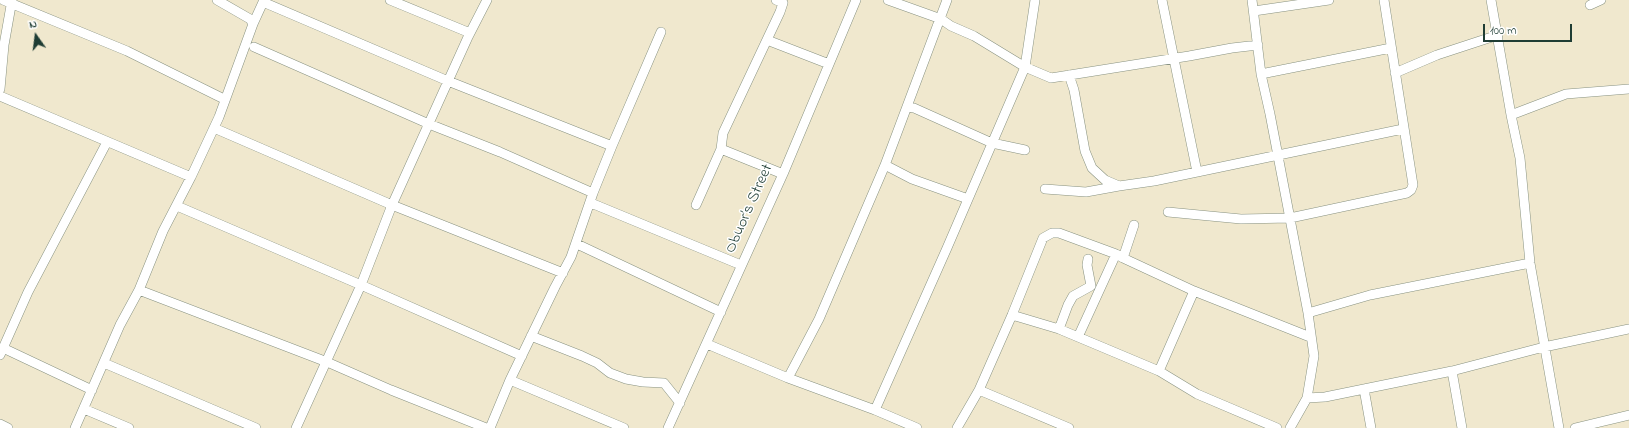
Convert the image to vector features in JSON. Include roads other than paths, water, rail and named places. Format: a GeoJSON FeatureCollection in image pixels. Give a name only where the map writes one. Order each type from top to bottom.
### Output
{"type":"FeatureCollection","features":[{"type":"Feature","properties":{"kind":"street"},"geometry":{"type":"LineString","coordinates":[[216,0],[250,20],[252,24]]}},
{"type":"Feature","properties":{"kind":"street"},"geometry":{"type":"LineString","coordinates":[[390,0],[470,33]]}},
{"type":"Feature","properties":{"kind":"street"},"geometry":{"type":"LineString","coordinates":[[296,428],[362,285],[392,205],[470,33],[487,0]]}},
{"type":"Feature","properties":{"kind":"street"},"geometry":{"type":"LineString","coordinates":[[696,205],[721,149],[723,133],[780,12],[783,3],[776,0]]}},
{"type":"Feature","properties":{"kind":"street","name":"Obuor’s Street"},"geometry":{"type":"LineString","coordinates":[[668,428],[783,174],[856,0]]}},
{"type":"Feature","properties":{"kind":"street"},"geometry":{"type":"LineString","coordinates":[[888,0],[941,19],[951,26],[974,36],[1013,58],[1025,67],[1051,78],[1258,45]]}},
{"type":"Feature","properties":{"kind":"street"},"geometry":{"type":"LineString","coordinates":[[788,378],[819,318],[885,165],[948,0]]}},
{"type":"Feature","properties":{"kind":"street"},"geometry":{"type":"LineString","coordinates":[[875,410],[1025,67],[1033,23],[1035,0]]}},
{"type":"Feature","properties":{"kind":"street"},"geometry":{"type":"LineString","coordinates":[[1162,0],[1197,172]]}},
{"type":"Feature","properties":{"kind":"street"},"geometry":{"type":"LineString","coordinates":[[1252,0],[1261,74],[1308,313],[1310,337],[1314,356],[1308,398],[1290,428]]}},
{"type":"Feature","properties":{"kind":"street"},"geometry":{"type":"LineString","coordinates":[[1254,11],[1329,0]]}},
{"type":"Feature","properties":{"kind":"street"},"geometry":{"type":"LineString","coordinates":[[1168,212],[1241,218],[1290,218],[1407,194],[1413,185],[1390,48],[1384,0]]}},
{"type":"Feature","properties":{"kind":"street"},"geometry":{"type":"LineString","coordinates":[[1491,0],[1498,35],[1510,115],[1522,174],[1530,263],[1559,428]]}},
{"type":"Feature","properties":{"kind":"street"},"geometry":{"type":"LineString","coordinates":[[1590,5],[1601,0]]}},
{"type":"Feature","properties":{"kind":"street"},"geometry":{"type":"LineString","coordinates":[[0,86],[8,1],[127,51],[224,99]]}},
{"type":"Feature","properties":{"kind":"street"},"geometry":{"type":"LineString","coordinates":[[75,428],[120,325],[139,290],[163,231],[177,206],[214,128],[252,24],[263,1],[448,81],[612,146]]}},
{"type":"Feature","properties":{"kind":"street"},"geometry":{"type":"LineString","coordinates":[[490,428],[510,380],[577,244],[593,193],[661,32]]}},
{"type":"Feature","properties":{"kind":"street"},"geometry":{"type":"LineString","coordinates":[[1395,73],[1437,55],[1498,35]]}},
{"type":"Feature","properties":{"kind":"street"},"geometry":{"type":"LineString","coordinates":[[767,40],[829,64]]}},
{"type":"Feature","properties":{"kind":"street"},"geometry":{"type":"LineString","coordinates":[[254,47],[429,124],[500,152],[593,193]]}},
{"type":"Feature","properties":{"kind":"street"},"geometry":{"type":"LineString","coordinates":[[1261,74],[1390,48]]}},
{"type":"Feature","properties":{"kind":"street"},"geometry":{"type":"LineString","coordinates":[[1069,75],[1074,90],[1085,151],[1092,168],[1105,180],[1119,186]]}},
{"type":"Feature","properties":{"kind":"street"},"geometry":{"type":"LineString","coordinates":[[1510,115],[1566,94],[1629,89]]}},
{"type":"Feature","properties":{"kind":"street"},"geometry":{"type":"LineString","coordinates":[[0,96],[191,177]]}},
{"type":"Feature","properties":{"kind":"street"},"geometry":{"type":"LineString","coordinates":[[907,107],[914,108],[992,143],[1025,150]]}},
{"type":"Feature","properties":{"kind":"street"},"geometry":{"type":"LineString","coordinates":[[214,128],[392,205],[563,272]]}},
{"type":"Feature","properties":{"kind":"street"},"geometry":{"type":"LineString","coordinates":[[1045,189],[1086,192],[1154,181],[1404,129]]}},
{"type":"Feature","properties":{"kind":"street"},"geometry":{"type":"LineString","coordinates":[[92,390],[2,351],[28,292],[107,142]]}},
{"type":"Feature","properties":{"kind":"street"},"geometry":{"type":"LineString","coordinates":[[721,149],[783,174]]}},
{"type":"Feature","properties":{"kind":"street"},"geometry":{"type":"LineString","coordinates":[[885,165],[912,179],[968,199]]}},
{"type":"Feature","properties":{"kind":"street"},"geometry":{"type":"LineString","coordinates":[[1070,191],[1070,201]]}},
{"type":"Feature","properties":{"kind":"street"},"geometry":{"type":"LineString","coordinates":[[590,203],[741,265]]}},
{"type":"Feature","properties":{"kind":"street"},"geometry":{"type":"LineString","coordinates":[[177,206],[362,285],[522,356]]}},
{"type":"Feature","properties":{"kind":"street"},"geometry":{"type":"LineString","coordinates":[[1078,337],[1134,226]]}},
{"type":"Feature","properties":{"kind":"street"},"geometry":{"type":"LineString","coordinates":[[956,428],[979,390],[1012,315],[1043,238],[1052,232],[1059,233],[1119,256],[1194,291],[1310,337]]}},
{"type":"Feature","properties":{"kind":"street"},"geometry":{"type":"LineString","coordinates":[[577,244],[721,312]]}},
{"type":"Feature","properties":{"kind":"street"},"geometry":{"type":"LineString","coordinates":[[1059,330],[1073,296],[1091,286],[1087,265],[1088,259]]}},
{"type":"Feature","properties":{"kind":"street"},"geometry":{"type":"LineString","coordinates":[[1308,313],[1370,295],[1530,263]]}},
{"type":"Feature","properties":{"kind":"street"},"geometry":{"type":"LineString","coordinates":[[139,290],[327,362],[391,390],[486,428]]}},
{"type":"Feature","properties":{"kind":"street"},"geometry":{"type":"LineString","coordinates":[[1159,371],[1194,291]]}},
{"type":"Feature","properties":{"kind":"street"},"geometry":{"type":"LineString","coordinates":[[1012,315],[1078,337],[1159,371],[1197,394],[1277,428]]}},
{"type":"Feature","properties":{"kind":"street"},"geometry":{"type":"LineString","coordinates":[[1308,398],[1325,397],[1452,371],[1544,347],[1629,329]]}},
{"type":"Feature","properties":{"kind":"street"},"geometry":{"type":"LineString","coordinates":[[531,336],[597,362],[610,373],[626,379],[643,382],[664,383],[680,403]]}},
{"type":"Feature","properties":{"kind":"street"},"geometry":{"type":"LineString","coordinates":[[707,344],[788,378],[875,410],[917,428]]}},
{"type":"Feature","properties":{"kind":"street"},"geometry":{"type":"LineString","coordinates":[[104,363],[256,428]]}},
{"type":"Feature","properties":{"kind":"street"},"geometry":{"type":"LineString","coordinates":[[1452,371],[1462,428]]}},
{"type":"Feature","properties":{"kind":"street"},"geometry":{"type":"LineString","coordinates":[[510,380],[624,428]]}},
{"type":"Feature","properties":{"kind":"street"},"geometry":{"type":"LineString","coordinates":[[1364,389],[1371,428]]}},
{"type":"Feature","properties":{"kind":"street"},"geometry":{"type":"LineString","coordinates":[[979,390],[1069,428]]}},
{"type":"Feature","properties":{"kind":"street"},"geometry":{"type":"LineString","coordinates":[[84,409],[129,428]]}},
{"type":"Feature","properties":{"kind":"street"},"geometry":{"type":"LineString","coordinates":[[1575,428],[1629,415]]}},
{"type":"Feature","properties":{"kind":"street"},"geometry":{"type":"LineString","coordinates":[[0,424],[8,428]]}}]}
